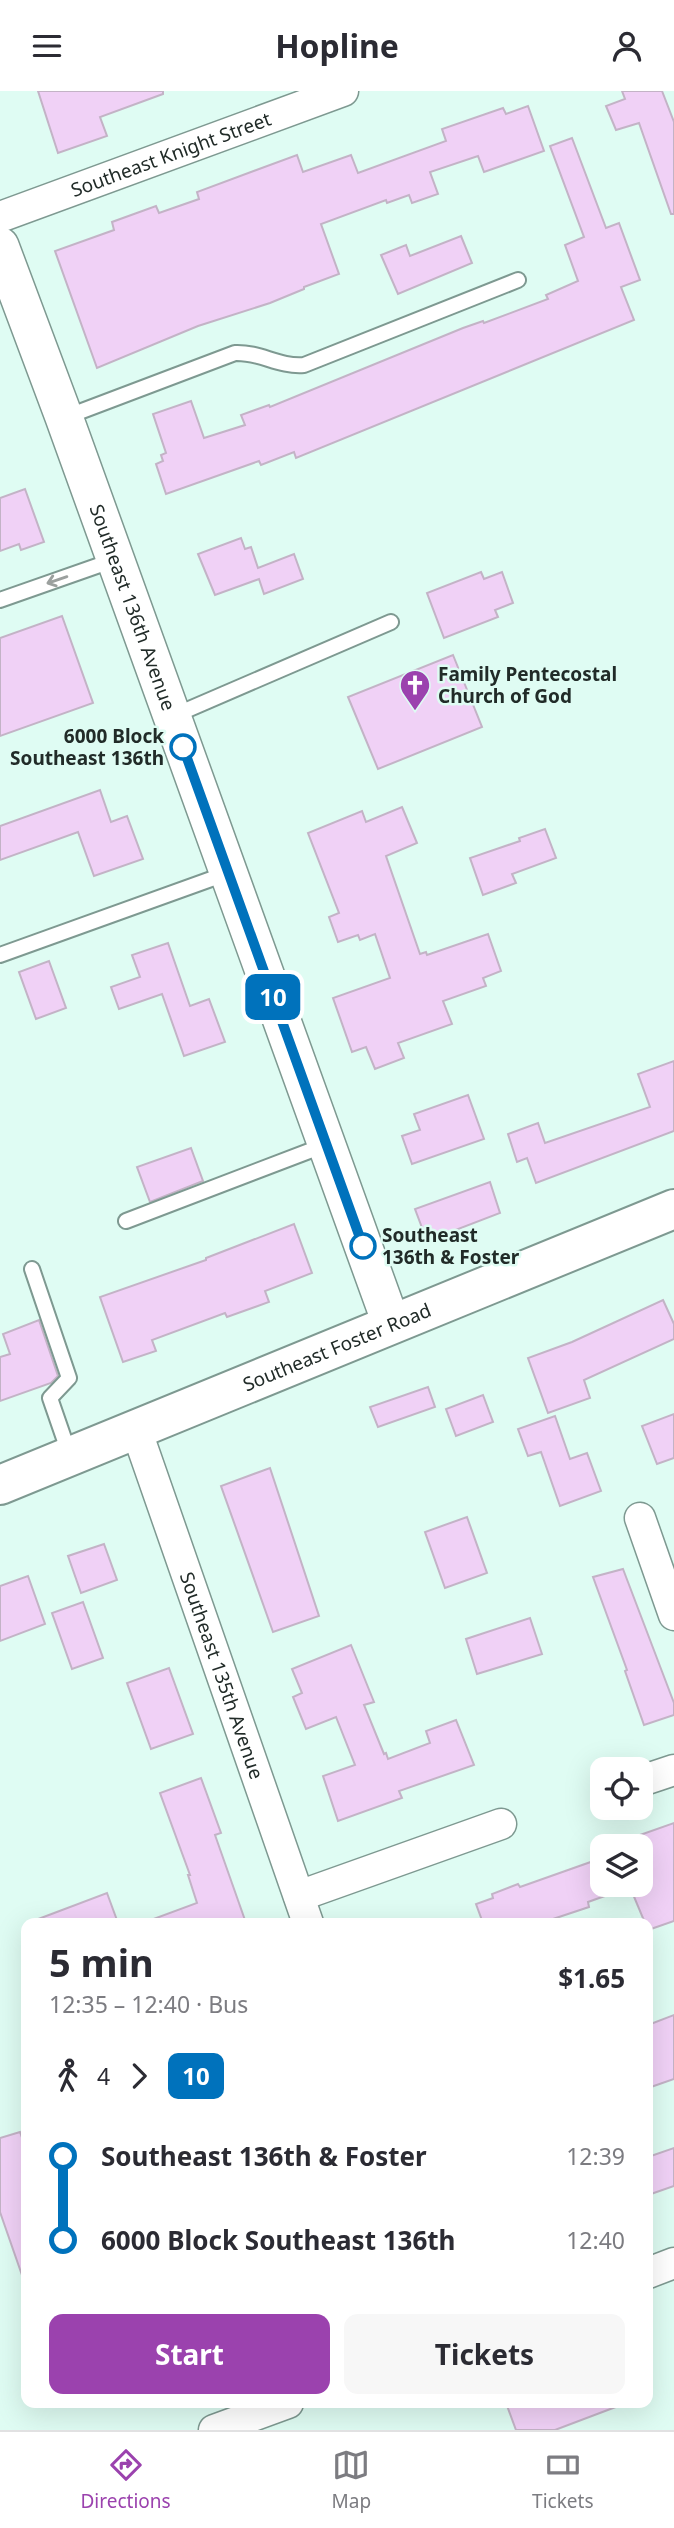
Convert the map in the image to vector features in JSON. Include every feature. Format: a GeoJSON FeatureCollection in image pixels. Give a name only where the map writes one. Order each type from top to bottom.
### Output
{"type":"FeatureCollection","features":[{"type":"Feature","properties":{"kind":"main road","name":"Southeast Foster Road"},"geometry":{"type":"LineString","coordinates":[[0,1485],[674,1209]]}},
{"type":"Feature","properties":{"kind":"street","name":"Southeast Knight Street"},"geometry":{"type":"LineString","coordinates":[[0,217],[343,91]]}},
{"type":"Feature","properties":{"kind":"street","name":"Southeast 136th Avenue"},"geometry":{"type":"LineString","coordinates":[[4,269],[64,417],[391,1323]]}},
{"type":"Feature","properties":{"kind":"street","name":"Southeast 135th Avenue"},"geometry":{"type":"LineString","coordinates":[[136,1429],[304,1910]]}},
{"type":"Feature","properties":{"kind":"street"},"geometry":{"type":"LineString","coordinates":[[640,1518],[674,1615]]}},
{"type":"Feature","properties":{"kind":"street"},"geometry":{"type":"LineString","coordinates":[[653,1777],[674,1770]]}},
{"type":"Feature","properties":{"kind":"street"},"geometry":{"type":"LineString","coordinates":[[304,1910],[501,1824]]}},
{"type":"Feature","properties":{"kind":"street"},"geometry":{"type":"LineString","coordinates":[[653,2271],[674,2263]]}},
{"type":"Feature","properties":{"kind":"street"},"geometry":{"type":"LineString","coordinates":[[214,2430],[274,2408]]}},
{"type":"Feature","properties":{"kind":"lane"},"geometry":{"type":"LineString","coordinates":[[64,417],[235,353],[251,352],[291,366],[304,365],[518,280]]}},
{"type":"Feature","properties":{"kind":"lane"},"geometry":{"type":"LineString","coordinates":[[0,600],[114,559]]}},
{"type":"Feature","properties":{"kind":"lane"},"geometry":{"type":"LineString","coordinates":[[172,716],[391,622]]}},
{"type":"Feature","properties":{"kind":"lane"},"geometry":{"type":"LineString","coordinates":[[0,955],[228,873]]}},
{"type":"Feature","properties":{"kind":"lane"},"geometry":{"type":"LineString","coordinates":[[126,1221],[327,1144]]}},
{"type":"Feature","properties":{"kind":"lane"},"geometry":{"type":"LineString","coordinates":[[32,1269],[69,1378],[50,1398],[70,1455]]}},
{"type":"Feature","properties":{"kind":"building"},"geometry":{"type":"Polygon","coordinates":[[[38,91],[163,91],[163,94],[100,117],[107,136],[58,153],[38,91]]]}},
{"type":"Feature","properties":{"kind":"building"},"geometry":{"type":"Polygon","coordinates":[[[622,91],[662,91],[674,122],[674,214],[671,214],[639,123],[616,130],[606,106],[625,99],[622,91]]]}},
{"type":"Feature","properties":{"kind":"building"},"geometry":{"type":"Polygon","coordinates":[[[528,106],[544,151],[484,172],[478,156],[430,172],[438,194],[412,203],[409,195],[387,203],[386,200],[321,224],[339,274],[270,303],[198,326],[97,368],[55,251],[114,230],[112,222],[156,206],[159,213],[199,199],[197,192],[297,155],[303,172],[351,155],[358,173],[446,141],[442,129],[503,108],[506,114],[528,106]]]}},
{"type":"Feature","properties":{"kind":"building"},"geometry":{"type":"Polygon","coordinates":[[[572,138],[606,228],[619,223],[640,280],[621,287],[634,320],[296,458],[294,452],[261,465],[259,461],[166,494],[156,464],[163,461],[161,455],[166,453],[153,414],[191,401],[204,438],[245,425],[241,415],[269,405],[270,407],[463,328],[548,299],[546,295],[578,281],[565,245],[584,237],[550,146],[572,138]]]}},
{"type":"Feature","properties":{"kind":"building"},"geometry":{"type":"Polygon","coordinates":[[[461,236],[472,263],[398,294],[381,255],[406,245],[410,256],[461,236]]]}},
{"type":"Feature","properties":{"kind":"building"},"geometry":{"type":"Polygon","coordinates":[[[25,489],[44,542],[21,550],[19,544],[0,551],[0,498],[25,489]]]}},
{"type":"Feature","properties":{"kind":"building"},"geometry":{"type":"Polygon","coordinates":[[[241,538],[245,549],[251,547],[258,568],[294,554],[303,579],[264,594],[259,579],[215,595],[198,554],[241,538]]]}},
{"type":"Feature","properties":{"kind":"building"},"geometry":{"type":"Polygon","coordinates":[[[481,572],[484,579],[502,572],[513,603],[495,610],[498,617],[444,638],[427,593],[481,572]]]}},
{"type":"Feature","properties":{"kind":"building"},"geometry":{"type":"Polygon","coordinates":[[[62,616],[93,703],[0,736],[0,638],[62,616]]]}},
{"type":"Feature","properties":{"kind":"building","name":"Family Pentecostal Church of God"},"geometry":{"type":"Polygon","coordinates":[[[453,655],[482,727],[378,769],[348,697],[453,655]]]}},
{"type":"Feature","properties":{"kind":"building"},"geometry":{"type":"Polygon","coordinates":[[[100,790],[111,822],[127,816],[143,859],[94,876],[78,832],[0,860],[0,826],[100,790]]]}},
{"type":"Feature","properties":{"kind":"building"},"geometry":{"type":"Polygon","coordinates":[[[402,807],[417,843],[386,856],[420,954],[426,952],[427,955],[488,934],[501,971],[483,978],[486,986],[443,1001],[452,1024],[398,1043],[404,1058],[375,1069],[366,1047],[352,1052],[333,998],[390,978],[375,934],[360,940],[358,935],[338,942],[329,917],[339,913],[308,833],[362,811],[366,822],[402,807]]]}},
{"type":"Feature","properties":{"kind":"building"},"geometry":{"type":"Polygon","coordinates":[[[545,829],[556,858],[512,874],[516,883],[483,895],[470,858],[520,841],[519,838],[545,829]]]}},
{"type":"Feature","properties":{"kind":"building"},"geometry":{"type":"Polygon","coordinates":[[[168,943],[190,1006],[209,999],[225,1042],[184,1056],[162,994],[119,1009],[111,987],[140,977],[132,955],[168,943]]]}},
{"type":"Feature","properties":{"kind":"building"},"geometry":{"type":"Polygon","coordinates":[[[49,961],[66,1008],[36,1019],[19,972],[49,961]]]}},
{"type":"Feature","properties":{"kind":"building"},"geometry":{"type":"Polygon","coordinates":[[[674,1061],[674,1131],[536,1183],[527,1158],[517,1162],[508,1134],[538,1123],[545,1143],[650,1107],[638,1074],[674,1061]]]}},
{"type":"Feature","properties":{"kind":"building"},"geometry":{"type":"Polygon","coordinates":[[[468,1095],[484,1139],[412,1164],[402,1136],[420,1130],[414,1114],[468,1095]]]}},
{"type":"Feature","properties":{"kind":"building"},"geometry":{"type":"Polygon","coordinates":[[[191,1148],[203,1181],[150,1202],[137,1167],[191,1148]]]}},
{"type":"Feature","properties":{"kind":"building"},"geometry":{"type":"Polygon","coordinates":[[[490,1182],[500,1213],[427,1241],[415,1209],[490,1182]]]}},
{"type":"Feature","properties":{"kind":"building"},"geometry":{"type":"Polygon","coordinates":[[[294,1224],[312,1273],[265,1291],[269,1302],[227,1317],[225,1313],[152,1340],[156,1351],[123,1362],[100,1297],[206,1260],[294,1224]]]}},
{"type":"Feature","properties":{"kind":"building"},"geometry":{"type":"Polygon","coordinates":[[[663,1300],[674,1324],[674,1339],[584,1380],[590,1398],[548,1413],[528,1358],[572,1342],[663,1300]]]}},
{"type":"Feature","properties":{"kind":"building"},"geometry":{"type":"Polygon","coordinates":[[[39,1320],[58,1376],[51,1383],[0,1401],[0,1357],[10,1354],[3,1334],[39,1320]]]}},
{"type":"Feature","properties":{"kind":"building"},"geometry":{"type":"Polygon","coordinates":[[[428,1387],[435,1407],[378,1427],[370,1407],[428,1387]]]}},
{"type":"Feature","properties":{"kind":"building"},"geometry":{"type":"Polygon","coordinates":[[[483,1395],[493,1422],[456,1436],[446,1409],[483,1395]]]}},
{"type":"Feature","properties":{"kind":"building"},"geometry":{"type":"Polygon","coordinates":[[[674,1414],[674,1458],[657,1464],[642,1426],[674,1414]]]}},
{"type":"Feature","properties":{"kind":"building"},"geometry":{"type":"Polygon","coordinates":[[[555,1416],[570,1459],[587,1453],[601,1491],[560,1506],[541,1452],[528,1456],[518,1429],[555,1416]]]}},
{"type":"Feature","properties":{"kind":"building"},"geometry":{"type":"Polygon","coordinates":[[[270,1468],[319,1616],[273,1632],[221,1486],[270,1468]]]}},
{"type":"Feature","properties":{"kind":"building"},"geometry":{"type":"Polygon","coordinates":[[[467,1517],[487,1573],[445,1588],[425,1532],[467,1517]]]}},
{"type":"Feature","properties":{"kind":"building"},"geometry":{"type":"Polygon","coordinates":[[[104,1544],[117,1580],[81,1593],[68,1556],[104,1544]]]}},
{"type":"Feature","properties":{"kind":"building"},"geometry":{"type":"Polygon","coordinates":[[[623,1569],[674,1703],[674,1715],[644,1725],[593,1577],[623,1569]]]}},
{"type":"Feature","properties":{"kind":"building"},"geometry":{"type":"Polygon","coordinates":[[[28,1576],[45,1624],[0,1641],[0,1586],[28,1576]]]}},
{"type":"Feature","properties":{"kind":"building"},"geometry":{"type":"Polygon","coordinates":[[[83,1602],[103,1658],[72,1669],[52,1613],[83,1602]]]}},
{"type":"Feature","properties":{"kind":"building"},"geometry":{"type":"Polygon","coordinates":[[[530,1618],[542,1654],[477,1674],[466,1639],[530,1618]]]}},
{"type":"Feature","properties":{"kind":"building"},"geometry":{"type":"Polygon","coordinates":[[[351,1645],[374,1702],[364,1705],[388,1759],[430,1743],[426,1731],[456,1720],[474,1765],[399,1791],[402,1798],[338,1821],[323,1776],[355,1765],[336,1717],[306,1729],[293,1697],[302,1693],[292,1669],[351,1645]]]}},
{"type":"Feature","properties":{"kind":"building"},"geometry":{"type":"Polygon","coordinates":[[[169,1668],[193,1734],[151,1749],[127,1683],[169,1668]]]}},
{"type":"Feature","properties":{"kind":"building"},"geometry":{"type":"Polygon","coordinates":[[[201,1778],[221,1833],[215,1835],[244,1918],[156,1918],[197,1903],[190,1875],[160,1793],[201,1778]]]}},
{"type":"Feature","properties":{"kind":"building"},"geometry":{"type":"Polygon","coordinates":[[[674,1823],[674,1921],[653,1928],[653,1918],[643,1918],[634,1897],[653,1897],[653,1834],[643,1834],[674,1823]]]}},
{"type":"Feature","properties":{"kind":"building"},"geometry":{"type":"Polygon","coordinates":[[[590,1862],[590,1897],[602,1897],[588,1902],[589,1907],[556,1918],[481,1918],[476,1904],[493,1898],[492,1894],[518,1884],[520,1887],[590,1862]]]}},
{"type":"Feature","properties":{"kind":"building"},"geometry":{"type":"Polygon","coordinates":[[[107,1893],[116,1918],[41,1918],[107,1893]]]}},
{"type":"Feature","properties":{"kind":"building"},"geometry":{"type":"Polygon","coordinates":[[[674,2015],[674,2079],[653,2086],[653,2023],[674,2015]]]}},
{"type":"Feature","properties":{"kind":"building"},"geometry":{"type":"Polygon","coordinates":[[[20,2132],[21,2135],[21,2272],[0,2212],[0,2138],[20,2132]]]}},
{"type":"Feature","properties":{"kind":"building"},"geometry":{"type":"Polygon","coordinates":[[[674,2148],[674,2186],[653,2193],[653,2155],[674,2148]]]}},
{"type":"Feature","properties":{"kind":"building"},"geometry":{"type":"Polygon","coordinates":[[[508,2408],[613,2408],[555,2430],[516,2430],[508,2408]]]}},
{"type":"Feature","properties":{"kind":"bus line","name":"10"},"geometry":{"type":"LineString","coordinates":[[183,747],[363,1246]]}},
{"type":"Feature","properties":{"kind":"place","name":"Family Pentecostal Church of God"},"geometry":{"type":"Point","coordinates":[415,712]}},
{"type":"Feature","properties":{"kind":"place","name":"6000 Block Southeast 136th"},"geometry":{"type":"Point","coordinates":[183,747]}},
{"type":"Feature","properties":{"kind":"place","name":"Southeast 136th & Foster"},"geometry":{"type":"Point","coordinates":[363,1246]}}]}
